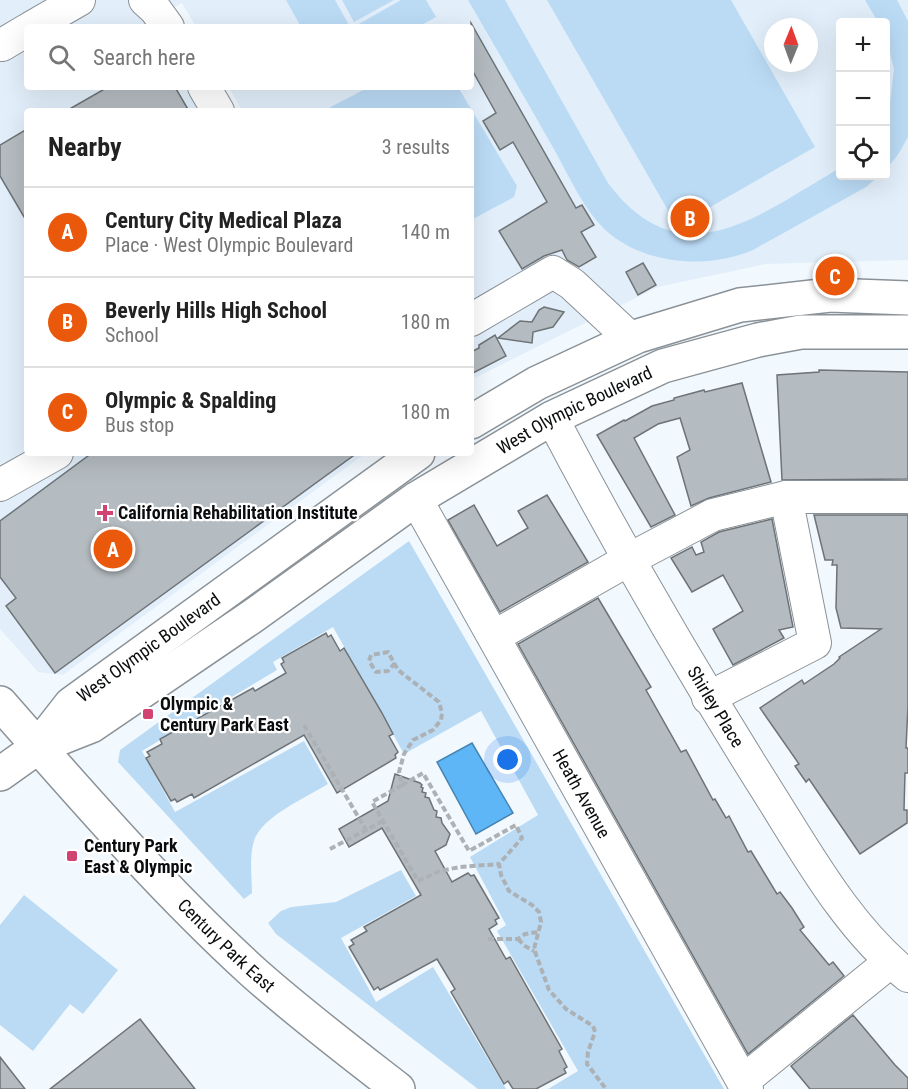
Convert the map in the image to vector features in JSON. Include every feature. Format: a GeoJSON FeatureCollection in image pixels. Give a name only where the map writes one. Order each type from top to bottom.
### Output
{"type":"FeatureCollection","features":[{"type":"Feature","properties":{"kind":"main road"},"geometry":{"type":"LineString","coordinates":[[474,420],[537,383],[631,339],[740,305],[830,296],[908,298]]}},
{"type":"Feature","properties":{"kind":"main road","name":"West Olympic Boulevard"},"geometry":{"type":"LineString","coordinates":[[0,774],[38,747],[91,726],[416,499],[552,418],[663,366],[758,340],[801,332],[908,332]]}},
{"type":"Feature","properties":{"kind":"main road","name":"West Olympic Boulevard"},"geometry":{"type":"LineString","coordinates":[[38,747],[71,704],[412,456]]}},
{"type":"Feature","properties":{"kind":"main road","name":"Century Park East"},"geometry":{"type":"LineString","coordinates":[[0,703],[142,860],[237,956],[303,1014],[398,1089]]}},
{"type":"Feature","properties":{"kind":"street"},"geometry":{"type":"LineString","coordinates":[[37,24],[78,0]]}},
{"type":"Feature","properties":{"kind":"street"},"geometry":{"type":"LineString","coordinates":[[145,0],[166,24]]}},
{"type":"Feature","properties":{"kind":"street"},"geometry":{"type":"LineString","coordinates":[[206,90],[216,108]]}},
{"type":"Feature","properties":{"kind":"street"},"geometry":{"type":"LineString","coordinates":[[474,318],[553,272],[572,284],[631,339]]}},
{"type":"Feature","properties":{"kind":"street","name":"Shirley Place"},"geometry":{"type":"LineString","coordinates":[[552,418],[628,560],[708,698],[847,913],[899,969]]}},
{"type":"Feature","properties":{"kind":"street"},"geometry":{"type":"LineString","coordinates":[[0,485],[52,456]]}},
{"type":"Feature","properties":{"kind":"street"},"geometry":{"type":"LineString","coordinates":[[708,698],[815,643],[786,497]]}},
{"type":"Feature","properties":{"kind":"street"},"geometry":{"type":"LineString","coordinates":[[495,636],[628,560],[713,515],[786,497],[908,497]]}},
{"type":"Feature","properties":{"kind":"street","name":"Heath Avenue"},"geometry":{"type":"LineString","coordinates":[[416,499],[495,636],[745,1085]]}},
{"type":"Feature","properties":{"kind":"street"},"geometry":{"type":"LineString","coordinates":[[745,1085],[899,969]]}},
{"type":"Feature","properties":{"kind":"path"},"geometry":{"type":"LineString","coordinates":[[395,663],[388,671],[376,672],[369,661],[371,655],[388,652],[395,663],[398,670],[439,702],[442,713],[441,720],[432,730],[413,740],[404,754],[399,772],[402,785]]}},
{"type":"Feature","properties":{"kind":"path"},"geometry":{"type":"LineString","coordinates":[[304,725],[366,830]]}},
{"type":"Feature","properties":{"kind":"path"},"geometry":{"type":"LineString","coordinates":[[423,773],[469,851],[516,825],[522,838],[499,864],[440,871],[418,881],[384,821],[372,802],[423,773]]}},
{"type":"Feature","properties":{"kind":"path"},"geometry":{"type":"LineString","coordinates":[[330,849],[384,821]]}},
{"type":"Feature","properties":{"kind":"path"},"geometry":{"type":"LineString","coordinates":[[499,864],[501,875],[509,891],[539,912],[542,922],[535,952],[549,990],[566,1010],[593,1026],[595,1032],[588,1052],[587,1064],[606,1089]]}},
{"type":"Feature","properties":{"kind":"path"},"geometry":{"type":"LineString","coordinates":[[488,939],[518,939],[525,934],[538,932]]}},
{"type":"Feature","properties":{"kind":"path"},"geometry":{"type":"LineString","coordinates":[[518,939],[535,952]]}},
{"type":"Feature","properties":{"kind":"shaded area"},"geometry":{"type":"Polygon","coordinates":[[[0,0],[908,0],[908,260],[766,264],[658,287],[474,379],[474,108],[240,108],[231,90],[474,90],[474,24],[194,24],[182,3],[152,20],[154,24],[24,24],[24,90],[193,90],[203,108],[24,108],[24,456],[362,456],[63,675],[38,672],[0,629],[0,0]]]}},
{"type":"Feature","properties":{"kind":"shaded area"},"geometry":{"type":"Polygon","coordinates":[[[286,0],[335,0],[348,24],[299,24],[286,0]]]}},
{"type":"Feature","properties":{"kind":"shaded area"},"geometry":{"type":"Polygon","coordinates":[[[342,0],[394,0],[354,22],[342,0]]]}},
{"type":"Feature","properties":{"kind":"shaded area"},"geometry":{"type":"Polygon","coordinates":[[[401,0],[426,0],[436,17],[423,24],[359,24],[401,0]]]}},
{"type":"Feature","properties":{"kind":"shaded area"},"geometry":{"type":"Polygon","coordinates":[[[468,0],[505,0],[608,183],[636,213],[664,229],[693,234],[722,230],[751,219],[836,170],[836,180],[874,180],[866,187],[753,250],[717,260],[679,261],[642,252],[625,244],[601,226],[572,184],[468,0]]]}},
{"type":"Feature","properties":{"kind":"shaded area"},"geometry":{"type":"Polygon","coordinates":[[[547,0],[731,0],[764,58],[764,72],[772,72],[815,147],[677,226],[547,0]]]}},
{"type":"Feature","properties":{"kind":"shaded area"},"geometry":{"type":"Polygon","coordinates":[[[865,0],[897,0],[908,21],[908,137],[890,164],[890,103],[894,69],[890,54],[890,18],[876,18],[865,0]]]}},
{"type":"Feature","properties":{"kind":"shaded area"},"geometry":{"type":"Polygon","coordinates":[[[363,90],[460,90],[471,108],[329,108],[363,90]]]}},
{"type":"Feature","properties":{"kind":"shaded area"},"geometry":{"type":"Polygon","coordinates":[[[474,114],[517,186],[514,197],[474,218],[474,114]]]}},
{"type":"Feature","properties":{"kind":"shaded area"},"geometry":{"type":"Polygon","coordinates":[[[409,541],[724,1089],[548,1089],[578,1071],[497,931],[506,925],[470,857],[538,815],[481,711],[404,754],[333,627],[273,662],[277,670],[142,751],[175,812],[304,741],[328,784],[286,808],[258,832],[252,854],[252,893],[244,899],[118,762],[120,750],[409,541]]]}},
{"type":"Feature","properties":{"kind":"shaded area"},"geometry":{"type":"Polygon","coordinates":[[[401,870],[416,896],[341,938],[376,1002],[433,967],[506,1089],[478,1089],[276,934],[268,923],[281,911],[291,907],[336,902],[401,870]]]}},
{"type":"Feature","properties":{"kind":"shaded area"},"geometry":{"type":"Polygon","coordinates":[[[24,895],[118,970],[83,1014],[70,1004],[33,1051],[0,1025],[0,925],[24,895]]]}},
{"type":"Feature","properties":{"kind":"water"},"geometry":{"type":"Polygon","coordinates":[[[472,743],[513,813],[476,834],[437,762],[472,743]]]}},
{"type":"Feature","properties":{"kind":"building"},"geometry":{"type":"Polygon","coordinates":[[[474,28],[576,208],[582,205],[594,225],[581,232],[596,257],[579,267],[567,260],[562,250],[544,256],[522,269],[499,231],[547,202],[513,142],[500,150],[483,121],[496,113],[474,73],[474,28]]]}},
{"type":"Feature","properties":{"kind":"building"},"geometry":{"type":"Polygon","coordinates":[[[103,90],[177,90],[187,108],[71,108],[103,90]]]}},
{"type":"Feature","properties":{"kind":"building"},"geometry":{"type":"Polygon","coordinates":[[[24,131],[24,217],[0,176],[0,145],[24,131]]]}},
{"type":"Feature","properties":{"kind":"building"},"geometry":{"type":"Polygon","coordinates":[[[643,263],[656,285],[638,295],[626,272],[643,263]]]}},
{"type":"Feature","properties":{"kind":"building"},"geometry":{"type":"Polygon","coordinates":[[[544,307],[564,312],[553,327],[533,332],[532,343],[498,338],[520,321],[532,322],[539,310],[544,307]]]}},
{"type":"Feature","properties":{"kind":"building"},"geometry":{"type":"Polygon","coordinates":[[[495,335],[506,356],[474,372],[474,350],[479,348],[479,345],[495,335]]]}},
{"type":"Feature","properties":{"kind":"building"},"geometry":{"type":"Polygon","coordinates":[[[819,370],[908,372],[908,479],[782,480],[777,375],[819,372],[819,370]]]}},
{"type":"Feature","properties":{"kind":"building"},"geometry":{"type":"Polygon","coordinates":[[[742,383],[771,482],[709,498],[691,506],[677,457],[690,450],[680,418],[658,424],[634,438],[675,515],[651,527],[597,435],[652,406],[674,400],[674,398],[742,383]]]}},
{"type":"Feature","properties":{"kind":"building"},"geometry":{"type":"Polygon","coordinates":[[[88,456],[353,456],[55,673],[6,606],[16,598],[0,577],[0,521],[88,456]]]}},
{"type":"Feature","properties":{"kind":"building"},"geometry":{"type":"Polygon","coordinates":[[[547,495],[588,562],[500,612],[448,520],[474,505],[497,546],[528,528],[518,511],[547,495]]]}},
{"type":"Feature","properties":{"kind":"building"},"geometry":{"type":"Polygon","coordinates":[[[814,515],[908,515],[906,748],[908,748],[908,773],[905,773],[904,810],[907,810],[907,823],[860,854],[809,779],[806,782],[795,766],[799,764],[760,708],[802,680],[804,684],[881,629],[841,628],[836,608],[837,565],[832,565],[833,560],[825,560],[814,515]]]}},
{"type":"Feature","properties":{"kind":"building"},"geometry":{"type":"Polygon","coordinates":[[[772,519],[793,627],[779,630],[784,638],[733,665],[713,629],[743,611],[723,575],[692,592],[671,558],[692,547],[696,555],[704,552],[701,542],[719,532],[772,519]]]}},
{"type":"Feature","properties":{"kind":"building"},"geometry":{"type":"Polygon","coordinates":[[[598,598],[651,687],[646,690],[681,752],[686,750],[713,800],[715,799],[726,818],[729,816],[748,852],[751,851],[777,894],[780,892],[792,908],[804,927],[800,930],[829,965],[833,962],[844,976],[748,1054],[518,644],[598,598]]]}},
{"type":"Feature","properties":{"kind":"building"},"geometry":{"type":"Polygon","coordinates":[[[326,633],[328,637],[331,635],[340,651],[344,648],[382,713],[393,734],[389,736],[398,752],[395,755],[396,758],[337,793],[304,735],[194,798],[192,794],[177,802],[175,799],[171,801],[146,758],[150,756],[147,752],[162,744],[160,739],[253,688],[255,691],[286,673],[281,664],[284,662],[282,658],[326,633]]]}},
{"type":"Feature","properties":{"kind":"building"},"geometry":{"type":"Polygon","coordinates":[[[395,774],[422,785],[422,792],[426,793],[425,797],[429,798],[434,810],[437,811],[436,817],[441,818],[450,834],[446,845],[435,851],[452,882],[468,873],[471,876],[474,875],[499,918],[495,920],[497,924],[489,929],[506,959],[510,957],[562,1049],[559,1051],[567,1067],[564,1069],[566,1073],[536,1089],[513,1089],[508,1081],[504,1084],[451,992],[455,989],[437,959],[380,990],[378,987],[374,990],[349,947],[354,944],[351,940],[367,931],[364,927],[421,895],[382,828],[349,847],[339,829],[388,801],[395,774]]]}},
{"type":"Feature","properties":{"kind":"building"},"geometry":{"type":"Polygon","coordinates":[[[853,1015],[908,1078],[908,1089],[810,1089],[791,1066],[853,1015]]]}},
{"type":"Feature","properties":{"kind":"building"},"geometry":{"type":"Polygon","coordinates":[[[140,1019],[195,1089],[50,1089],[140,1019]]]}},
{"type":"Feature","properties":{"kind":"building"},"geometry":{"type":"Polygon","coordinates":[[[0,1057],[25,1089],[0,1089],[0,1057]]]}},
{"type":"Feature","properties":{"kind":"place","name":"Beverly Hills High School"},"geometry":{"type":"Point","coordinates":[690,218]}},
{"type":"Feature","properties":{"kind":"place","name":"Olympic & Spalding"},"geometry":{"type":"Point","coordinates":[835,276]}},
{"type":"Feature","properties":{"kind":"place","name":"California Rehabilitation Institute"},"geometry":{"type":"Point","coordinates":[105,513]}},
{"type":"Feature","properties":{"kind":"place","name":"Century City Medical Plaza"},"geometry":{"type":"Point","coordinates":[113,549]}},
{"type":"Feature","properties":{"kind":"place","name":"Olympic & Century Park East"},"geometry":{"type":"Point","coordinates":[148,714]}},
{"type":"Feature","properties":{"kind":"place","name":"Century Park East & Olympic"},"geometry":{"type":"Point","coordinates":[72,856]}}]}
